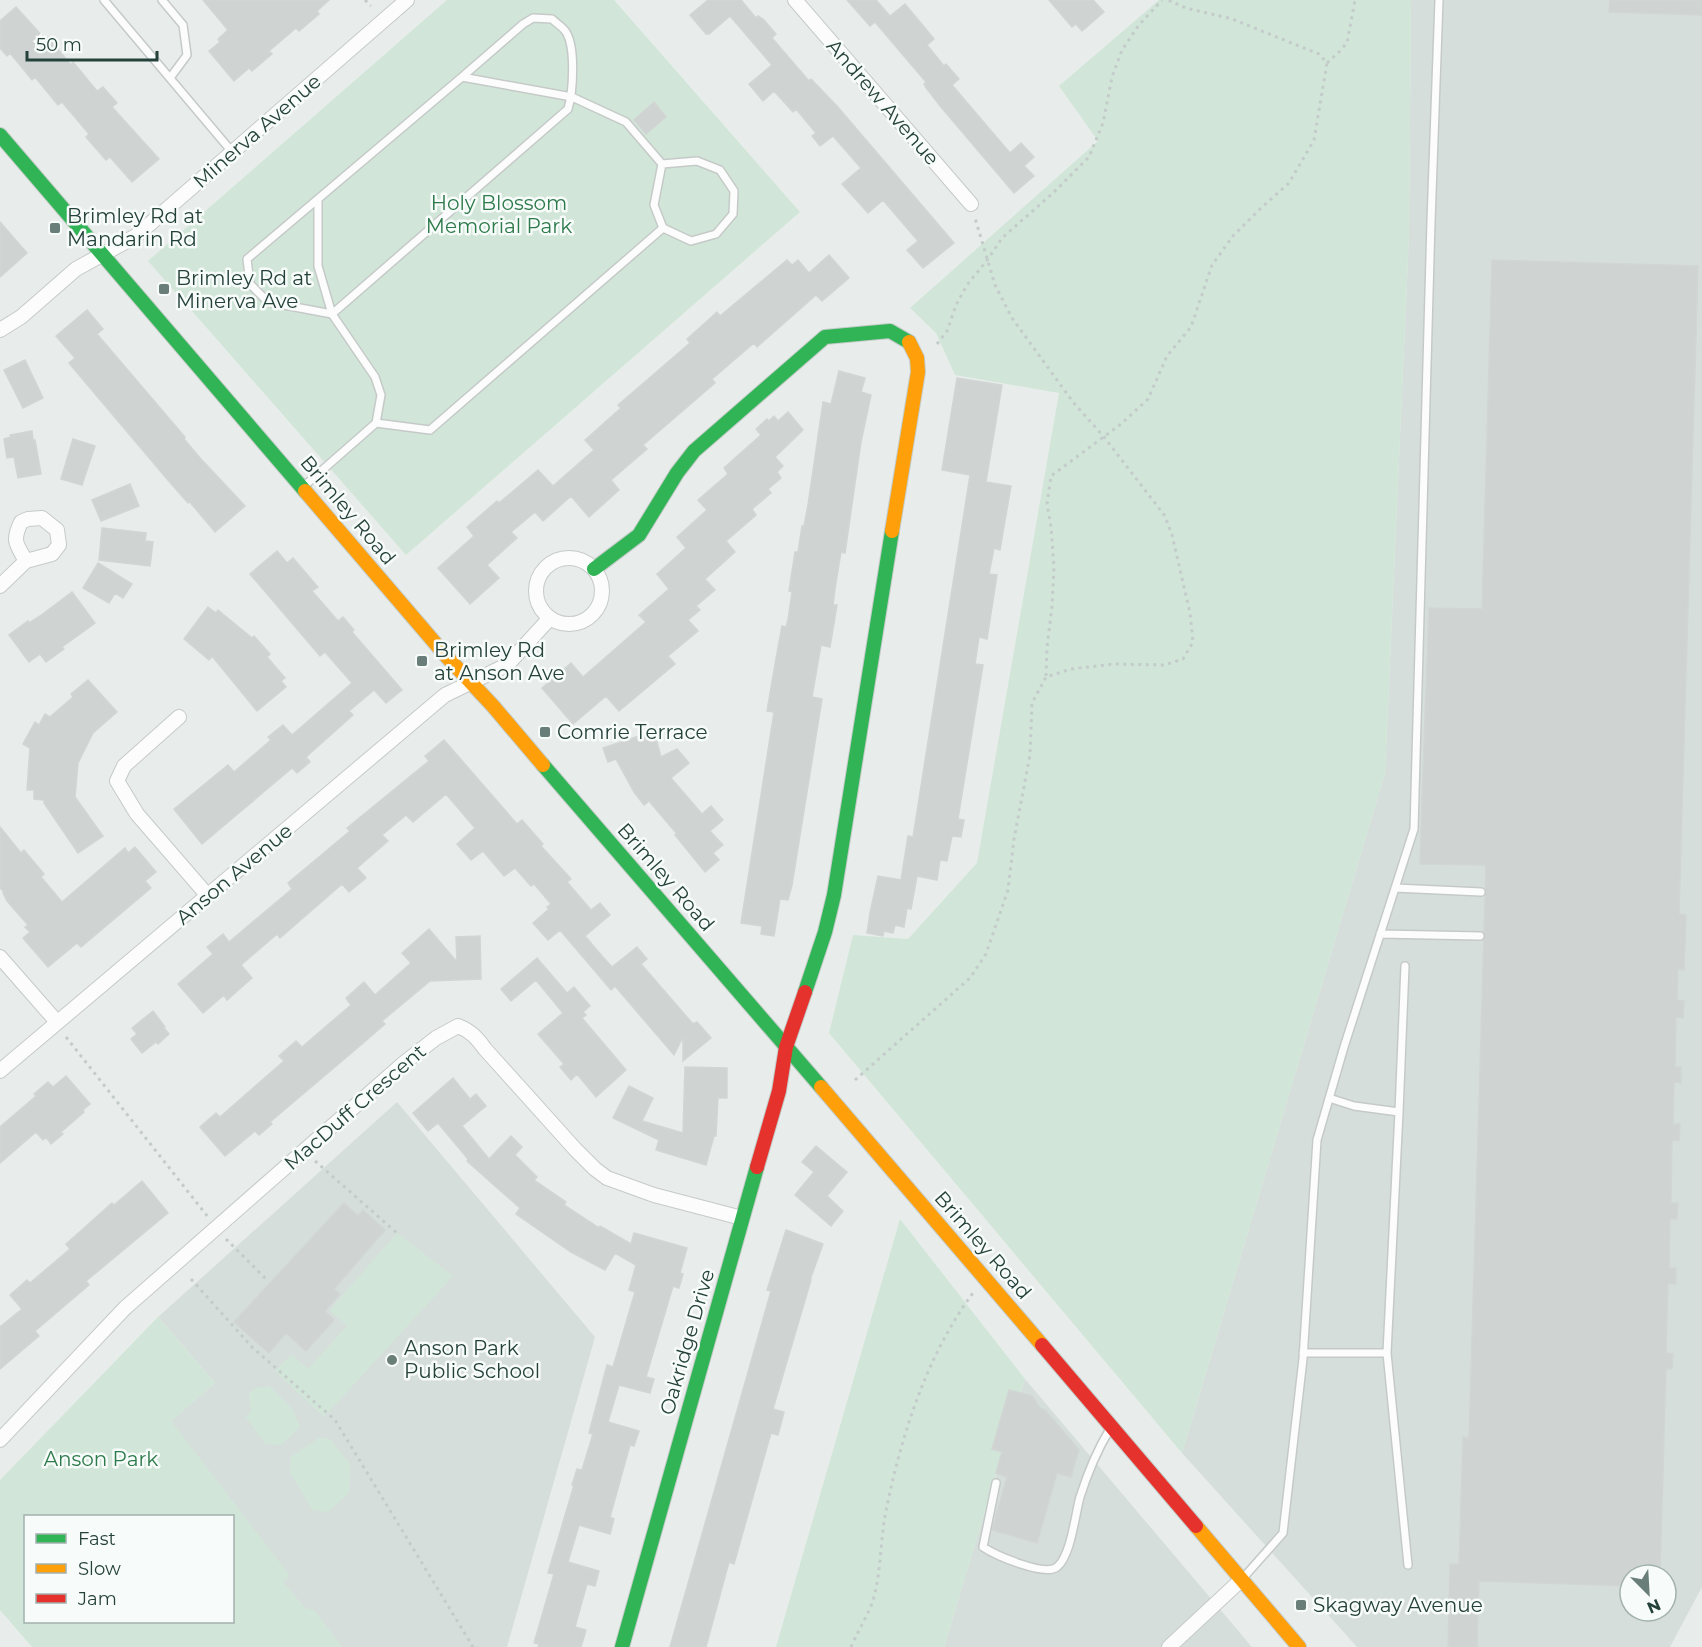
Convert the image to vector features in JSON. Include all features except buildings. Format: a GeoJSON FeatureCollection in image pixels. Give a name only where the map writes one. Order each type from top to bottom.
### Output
{"type":"FeatureCollection","features":[{"type":"Feature","properties":{"kind":"main road","name":"Brimley Road"},"geometry":{"type":"LineString","coordinates":[[0,135],[984,1277],[1299,1647]]}},
{"type":"Feature","properties":{"kind":"main road"},"geometry":{"type":"LineString","coordinates":[[594,569],[639,535],[677,473],[694,451],[825,337],[890,331],[900,335],[911,344],[918,357],[918,372],[834,896],[825,932],[786,1047]]}},
{"type":"Feature","properties":{"kind":"main road","name":"Oakridge Drive"},"geometry":{"type":"LineString","coordinates":[[622,1647],[779,1091],[786,1047]]}},
{"type":"Feature","properties":{"kind":"street","name":"Minerva Avenue"},"geometry":{"type":"LineString","coordinates":[[0,330],[21,317],[76,269],[136,236],[407,0]]}},
{"type":"Feature","properties":{"kind":"street","name":"Andrew Avenue"},"geometry":{"type":"LineString","coordinates":[[795,0],[971,204]]}},
{"type":"Feature","properties":{"kind":"street"},"geometry":{"type":"LineString","coordinates":[[573,558],[585,561],[600,579],[602,591],[600,603],[594,613],[584,620],[573,623],[550,618],[542,609],[537,597],[537,585],[545,569],[560,559],[573,558]]}},
{"type":"Feature","properties":{"kind":"street"},"geometry":{"type":"LineString","coordinates":[[0,586],[26,561]]}},
{"type":"Feature","properties":{"kind":"street"},"geometry":{"type":"LineString","coordinates":[[472,683],[507,665],[550,618]]}},
{"type":"Feature","properties":{"kind":"street","name":"Anson Avenue"},"geometry":{"type":"LineString","coordinates":[[0,1071],[445,695],[472,683]]}},
{"type":"Feature","properties":{"kind":"street"},"geometry":{"type":"LineString","coordinates":[[179,717],[124,766],[117,781],[136,814],[208,896]]}},
{"type":"Feature","properties":{"kind":"street"},"geometry":{"type":"LineString","coordinates":[[0,957],[57,1022]]}},
{"type":"Feature","properties":{"kind":"street","name":"MacDuff Crescent"},"geometry":{"type":"LineString","coordinates":[[0,1440],[125,1308],[404,1063],[436,1038],[458,1026],[469,1030],[478,1038],[485,1049],[575,1149],[607,1178],[654,1195],[742,1218]]}},
{"type":"Feature","properties":{"kind":"street"},"geometry":{"type":"LineString","coordinates":[[1169,1647],[1241,1580]]}},
{"type":"Feature","properties":{"kind":"lane"},"geometry":{"type":"LineString","coordinates":[[104,0],[233,153]]}},
{"type":"Feature","properties":{"kind":"lane"},"geometry":{"type":"LineString","coordinates":[[162,0],[183,25],[187,55],[170,78]]}},
{"type":"Feature","properties":{"kind":"lane"},"geometry":{"type":"LineString","coordinates":[[1241,1580],[1283,1533],[1303,1353],[1317,1140],[1414,829],[1439,0]]}},
{"type":"Feature","properties":{"kind":"lane"},"geometry":{"type":"LineString","coordinates":[[533,18],[552,19],[566,32],[572,53],[572,97],[568,109],[332,314],[268,302],[250,284],[247,259],[523,24],[533,18]]}},
{"type":"Feature","properties":{"kind":"lane"},"geometry":{"type":"LineString","coordinates":[[462,77],[572,97],[626,122],[662,164]]}},
{"type":"Feature","properties":{"kind":"lane"},"geometry":{"type":"LineString","coordinates":[[697,161],[720,170],[734,191],[733,214],[716,234],[691,241],[663,228],[654,205],[662,164],[697,161]]}},
{"type":"Feature","properties":{"kind":"lane"},"geometry":{"type":"LineString","coordinates":[[303,487],[376,423],[381,395],[375,377],[332,314],[318,266],[318,200]]}},
{"type":"Feature","properties":{"kind":"lane"},"geometry":{"type":"LineString","coordinates":[[376,423],[430,430],[663,228]]}},
{"type":"Feature","properties":{"kind":"lane"},"geometry":{"type":"LineString","coordinates":[[1395,888],[1481,892]]}},
{"type":"Feature","properties":{"kind":"lane"},"geometry":{"type":"LineString","coordinates":[[1380,934],[1480,936]]}},
{"type":"Feature","properties":{"kind":"lane"},"geometry":{"type":"LineString","coordinates":[[1406,966],[1387,1353],[1408,1565]]}},
{"type":"Feature","properties":{"kind":"lane"},"geometry":{"type":"LineString","coordinates":[[1329,1098],[1354,1106],[1399,1112]]}},
{"type":"Feature","properties":{"kind":"lane"},"geometry":{"type":"LineString","coordinates":[[1303,1353],[1387,1353]]}},
{"type":"Feature","properties":{"kind":"lane"},"geometry":{"type":"LineString","coordinates":[[996,1483],[983,1547],[992,1553],[1040,1570],[1052,1570],[1058,1567],[1066,1554],[1080,1498],[1096,1452],[1112,1426]]}},
{"type":"Feature","properties":{"kind":"path"},"geometry":{"type":"LineString","coordinates":[[365,0],[371,6]]}},
{"type":"Feature","properties":{"kind":"path"},"geometry":{"type":"LineString","coordinates":[[937,344],[947,331],[956,305],[967,285],[1002,238],[1053,193],[1089,156],[1103,123],[1112,77],[1122,50],[1139,25],[1162,0]]}},
{"type":"Feature","properties":{"kind":"path"},"geometry":{"type":"LineString","coordinates":[[1168,0],[1186,8],[1232,19],[1319,54],[1327,63]]}},
{"type":"Feature","properties":{"kind":"path"},"geometry":{"type":"LineString","coordinates":[[855,1080],[970,978],[986,954],[1008,891],[1014,839],[1029,755],[1032,703],[1046,677],[1047,647],[1053,607],[1054,567],[1047,504],[1051,476],[1121,424],[1148,399],[1167,356],[1191,327],[1212,265],[1233,236],[1289,183],[1314,140],[1327,63],[1347,43],[1355,0]]}},
{"type":"Feature","properties":{"kind":"path"},"geometry":{"type":"LineString","coordinates":[[971,204],[995,285],[1012,318],[1073,402],[1104,437],[1164,516],[1172,535],[1190,613],[1193,642],[1183,659],[1164,665],[1114,664],[1071,669],[1046,677]]}},
{"type":"Feature","properties":{"kind":"path"},"geometry":{"type":"LineString","coordinates":[[66,1037],[210,1220]]}},
{"type":"Feature","properties":{"kind":"path"},"geometry":{"type":"LineString","coordinates":[[303,1152],[397,1233]]}},
{"type":"Feature","properties":{"kind":"path"},"geometry":{"type":"LineString","coordinates":[[223,1236],[267,1281]]}},
{"type":"Feature","properties":{"kind":"path"},"geometry":{"type":"LineString","coordinates":[[851,1647],[871,1605],[885,1517],[898,1459],[917,1400],[940,1344],[958,1312],[984,1277]]}},
{"type":"Feature","properties":{"kind":"path"},"geometry":{"type":"LineString","coordinates":[[190,1279],[252,1347],[335,1420],[473,1647]]}},
{"type":"Feature","properties":{"kind":"shaded area"},"geometry":{"type":"Polygon","coordinates":[[[1411,0],[1702,0],[1702,1587],[1670,1647],[1357,1647],[1182,1453],[1385,773],[1409,235],[1411,0]]]}},
{"type":"Feature","properties":{"kind":"shaded area","name":"Anson Park Public School"},"geometry":{"type":"Polygon","coordinates":[[[397,1102],[595,1337],[507,1647],[338,1647],[234,1525],[234,1515],[231,1515],[155,1434],[215,1383],[158,1317],[397,1102]]]}},
{"type":"Feature","properties":{"kind":"shaded area"},"geometry":{"type":"Polygon","coordinates":[[[1025,1379],[1252,1647],[944,1647],[1025,1379]]]}},
{"type":"Feature","properties":{"kind":"green space","name":"Holy Blossom Memorial Park"},"geometry":{"type":"Polygon","coordinates":[[[447,0],[614,0],[800,212],[406,555],[148,261],[447,0]]]}},
{"type":"Feature","properties":{"kind":"green space"},"geometry":{"type":"Polygon","coordinates":[[[1159,0],[1411,0],[1409,235],[1385,773],[1182,1453],[829,1033],[853,935],[908,939],[977,863],[1059,393],[955,375],[936,333],[910,308],[1098,141],[1059,86],[1159,0]]]}},
{"type":"Feature","properties":{"kind":"green space"},"geometry":{"type":"Polygon","coordinates":[[[900,1219],[1025,1379],[944,1647],[776,1647],[900,1219]]]}},
{"type":"Feature","properties":{"kind":"green space"},"geometry":{"type":"Polygon","coordinates":[[[397,1233],[453,1276],[324,1417],[275,1371],[291,1355],[308,1369],[347,1326],[330,1310],[397,1233]]]}},
{"type":"Feature","properties":{"kind":"green space","name":"Anson Park"},"geometry":{"type":"Polygon","coordinates":[[[158,1317],[215,1383],[171,1421],[290,1576],[283,1582],[305,1608],[314,1610],[342,1647],[32,1647],[0,1610],[0,1480],[158,1317]]]}},
{"type":"Feature","properties":{"kind":"green space"},"geometry":{"type":"Polygon","coordinates":[[[269,1386],[292,1409],[300,1427],[281,1445],[266,1444],[246,1418],[251,1411],[249,1393],[256,1388],[269,1386]]]}},
{"type":"Feature","properties":{"kind":"green space"},"geometry":{"type":"Polygon","coordinates":[[[319,1438],[330,1439],[350,1464],[349,1493],[328,1512],[313,1510],[290,1473],[291,1457],[319,1438]]]}},
{"type":"Feature","properties":{"kind":"traffic: fast"},"geometry":{"type":"LineString","coordinates":[[0,135],[305,491]]}},
{"type":"Feature","properties":{"kind":"traffic: fast"},"geometry":{"type":"LineString","coordinates":[[594,569],[639,535],[677,473],[694,451],[825,337],[890,331],[909,342]]}},
{"type":"Feature","properties":{"kind":"traffic: fast"},"geometry":{"type":"LineString","coordinates":[[805,992],[825,932],[834,895],[892,531]]}},
{"type":"Feature","properties":{"kind":"traffic: fast"},"geometry":{"type":"LineString","coordinates":[[543,765],[821,1087]]}},
{"type":"Feature","properties":{"kind":"traffic: fast"},"geometry":{"type":"LineString","coordinates":[[622,1647],[757,1167]]}},
{"type":"Feature","properties":{"kind":"traffic: slow"},"geometry":{"type":"LineString","coordinates":[[892,531],[918,372],[917,358],[909,342]]}},
{"type":"Feature","properties":{"kind":"traffic: slow"},"geometry":{"type":"LineString","coordinates":[[305,491],[543,765]]}},
{"type":"Feature","properties":{"kind":"traffic: slow"},"geometry":{"type":"LineString","coordinates":[[821,1087],[1042,1345]]}},
{"type":"Feature","properties":{"kind":"traffic: slow"},"geometry":{"type":"LineString","coordinates":[[1196,1526],[1299,1647]]}},
{"type":"Feature","properties":{"kind":"traffic: jam"},"geometry":{"type":"LineString","coordinates":[[757,1167],[779,1091],[786,1047],[805,992]]}},
{"type":"Feature","properties":{"kind":"traffic: jam"},"geometry":{"type":"LineString","coordinates":[[1042,1345],[1196,1526]]}},
{"type":"Feature","properties":{"kind":"place","name":"Brimley Rd at Mandarin Rd"},"geometry":{"type":"Point","coordinates":[55,228]}},
{"type":"Feature","properties":{"kind":"place","name":"Brimley Rd at Minerva Ave"},"geometry":{"type":"Point","coordinates":[164,289]}},
{"type":"Feature","properties":{"kind":"place","name":"Brimley Rd at Anson Ave"},"geometry":{"type":"Point","coordinates":[422,661]}},
{"type":"Feature","properties":{"kind":"place","name":"Comrie Terrace"},"geometry":{"type":"Point","coordinates":[545,732]}},
{"type":"Feature","properties":{"kind":"place","name":"Anson Park Public School"},"geometry":{"type":"Point","coordinates":[392,1360]}},
{"type":"Feature","properties":{"kind":"place","name":"Skagway Avenue"},"geometry":{"type":"Point","coordinates":[1301,1605]}}]}
